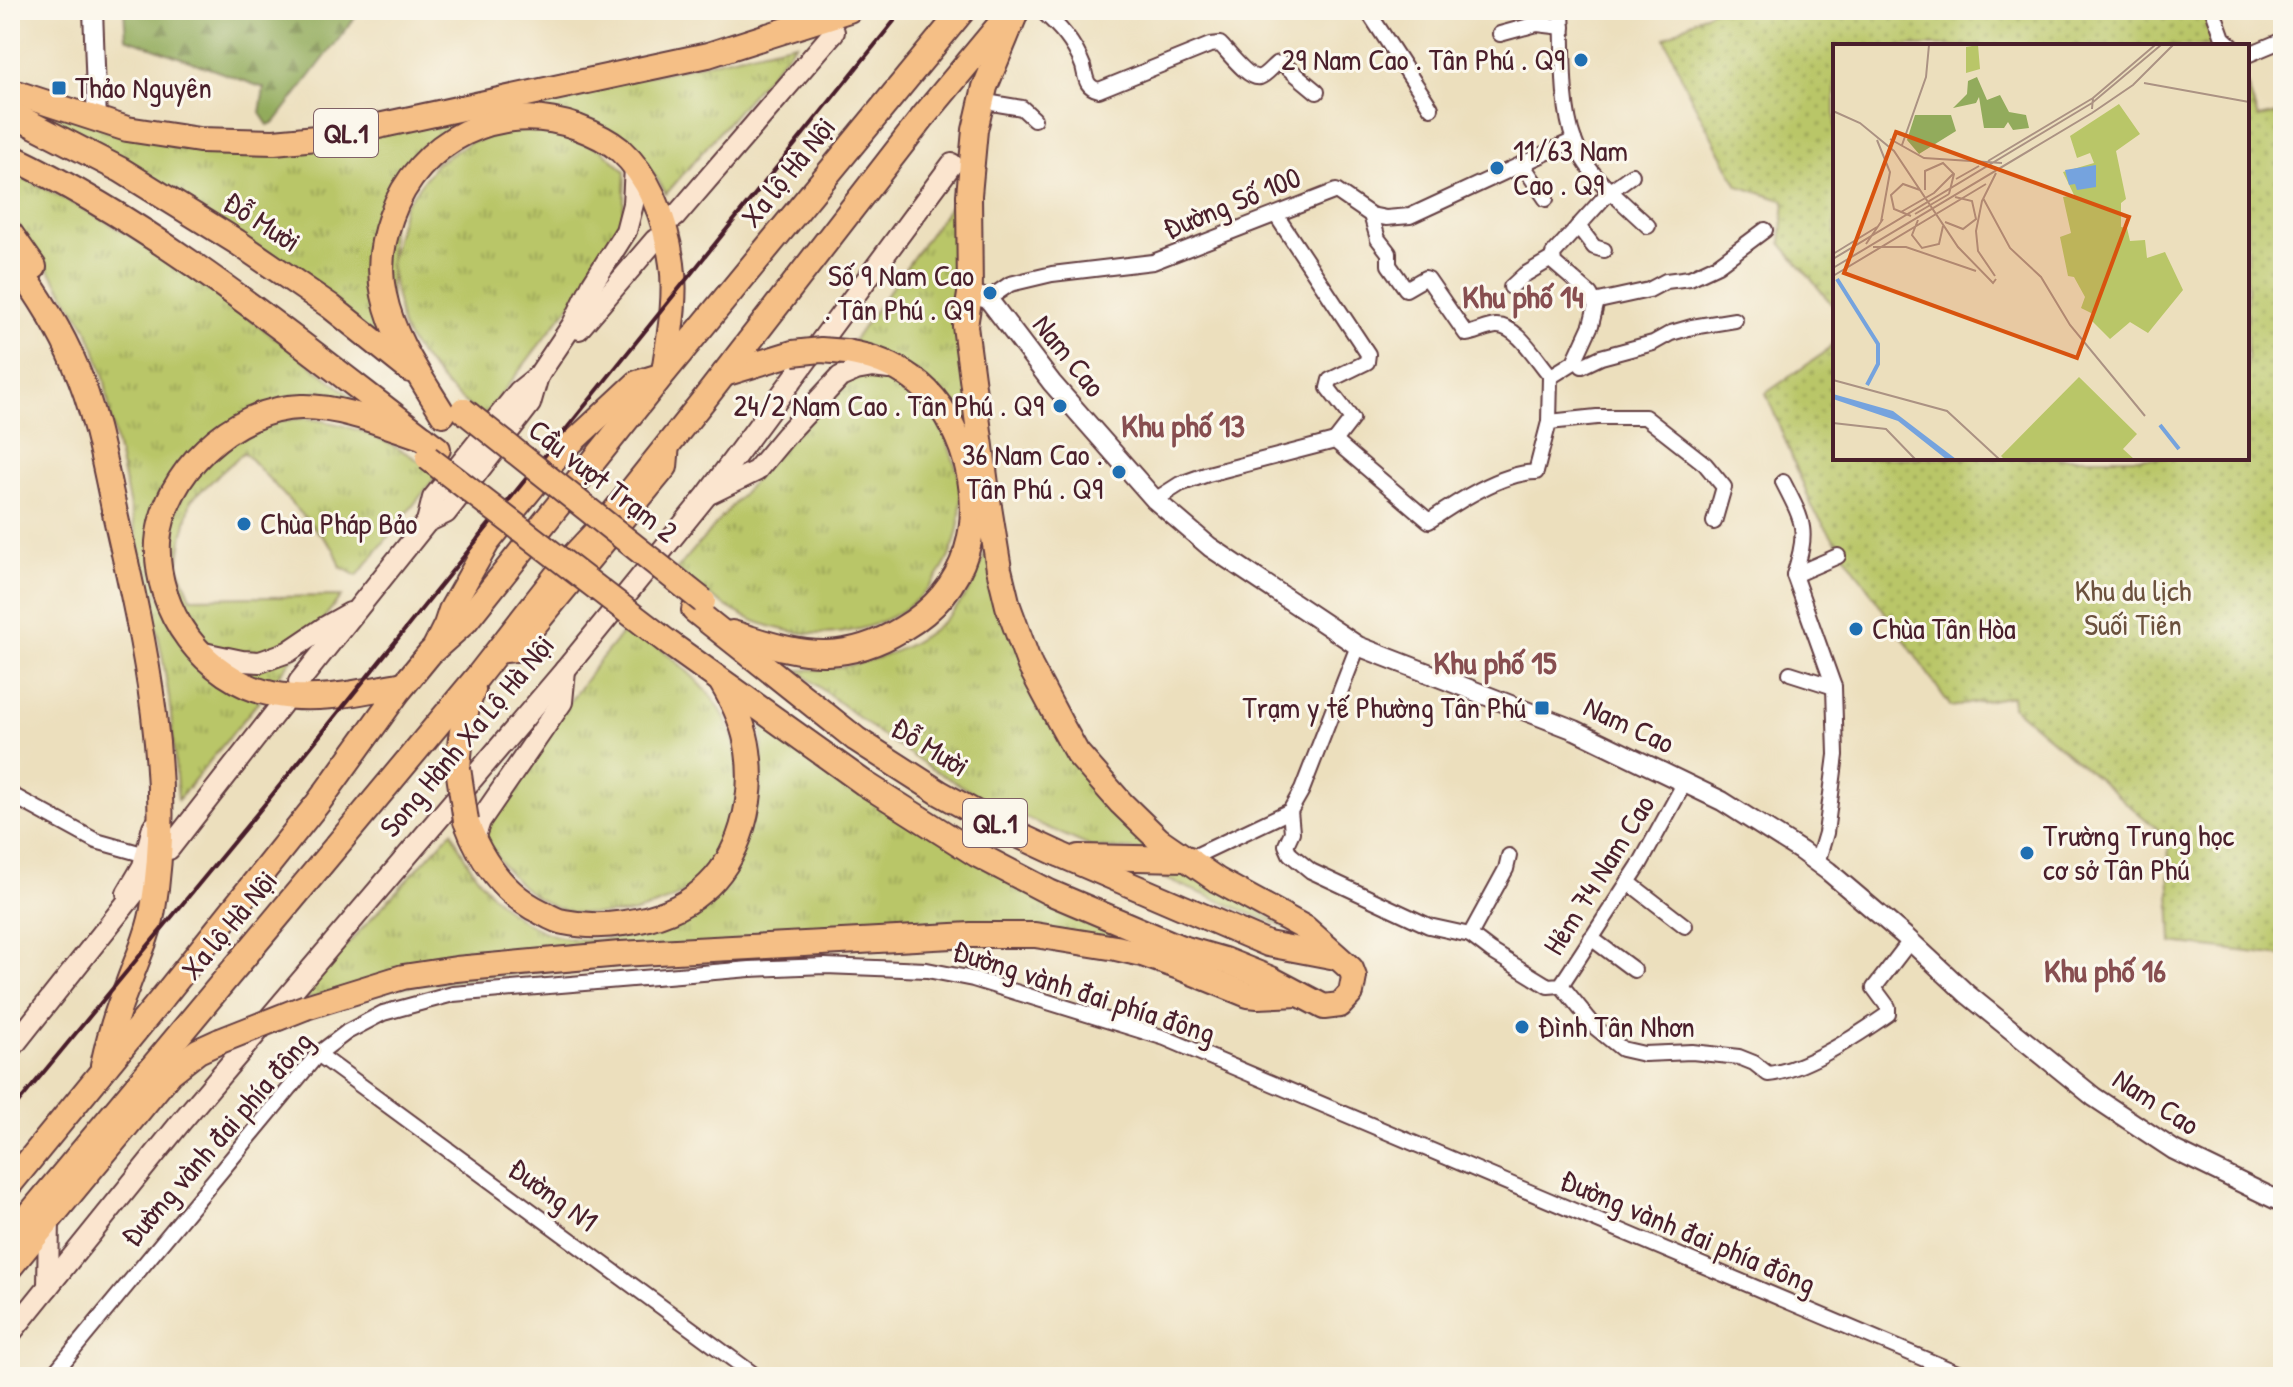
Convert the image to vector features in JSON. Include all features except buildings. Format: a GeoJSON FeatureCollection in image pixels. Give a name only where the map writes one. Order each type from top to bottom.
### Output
{"type":"FeatureCollection","features":[{"type":"Feature","properties":{"kind":"highway"},"geometry":{"type":"LineString","coordinates":[[765,38],[814,10]]}},
{"type":"Feature","properties":{"kind":"highway","name":"QL.1"},"geometry":{"type":"LineString","coordinates":[[10,91],[96,116],[127,129],[199,140],[274,142],[327,137],[681,61],[849,10]]}},
{"type":"Feature","properties":{"kind":"highway","name":"Xa lộ Hà Nội"},"geometry":{"type":"LineString","coordinates":[[10,1184],[318,803],[404,684],[430,653],[465,622],[663,374],[963,10]]}},
{"type":"Feature","properties":{"kind":"highway"},"geometry":{"type":"LineString","coordinates":[[1014,10],[980,101],[969,195],[979,297],[975,325],[1003,559],[1017,610],[1050,687],[1085,749],[1189,859],[1217,880],[1305,928],[1330,950]]}},
{"type":"Feature","properties":{"kind":"highway","name":"Xa lộ Hà Nội"},"geometry":{"type":"LineString","coordinates":[[10,1238],[478,676],[563,567],[611,516],[923,117],[1014,10]]}},
{"type":"Feature","properties":{"kind":"highway","name":"Xa lộ Hà Nội"},"geometry":{"type":"LineString","coordinates":[[923,117],[950,106],[1029,10]]}},
{"type":"Feature","properties":{"kind":"highway","name":"QL.1"},"geometry":{"type":"LineString","coordinates":[[10,82],[67,99],[96,116]]}},
{"type":"Feature","properties":{"kind":"highway","name":"Đỗ Mười"},"geometry":{"type":"LineString","coordinates":[[10,113],[121,170],[237,242],[330,306],[421,379],[454,416]]}},
{"type":"Feature","properties":{"kind":"highway","name":"QL.1"},"geometry":{"type":"LineString","coordinates":[[421,379],[394,330],[381,278],[383,244],[400,194],[432,154],[458,136],[494,123],[529,118],[561,122],[601,137],[635,166],[658,206],[673,266],[672,313],[663,374]]}},
{"type":"Feature","properties":{"kind":"highway","name":"Đỗ Mười"},"geometry":{"type":"LineString","coordinates":[[10,121],[98,166],[184,219],[454,416]]}},
{"type":"Feature","properties":{"kind":"highway","name":"QL.1"},"geometry":{"type":"LineString","coordinates":[[10,156],[110,209],[235,292],[674,639]]}},
{"type":"Feature","properties":{"kind":"highway"},"geometry":{"type":"LineString","coordinates":[[10,233],[40,276],[88,363],[152,639],[162,701],[169,826],[145,941],[126,986],[102,1071]]}},
{"type":"Feature","properties":{"kind":"highway"},"geometry":{"type":"LineString","coordinates":[[10,256],[30,283],[76,366],[91,412],[146,656],[156,734],[164,842]]}},
{"type":"Feature","properties":{"kind":"highway","name":"QL.1"},"geometry":{"type":"LineString","coordinates":[[718,629],[803,652],[849,651],[892,636],[936,604],[953,582],[965,558],[972,533],[973,506],[965,458],[944,412],[923,388],[884,362],[846,352],[821,350],[793,353],[724,374]]}},
{"type":"Feature","properties":{"kind":"highway","name":"QL.1"},"geometry":{"type":"LineString","coordinates":[[404,684],[327,698],[273,694],[248,687],[226,676],[199,652],[180,627],[162,582],[158,543],[167,506],[199,457],[231,429],[258,415],[284,408],[322,409],[386,425],[430,448]]}},
{"type":"Feature","properties":{"kind":"highway","name":"Cầu vượt Trạm 2"},"geometry":{"type":"LineString","coordinates":[[454,416],[699,605]]}},
{"type":"Feature","properties":{"kind":"highway","name":"Đỗ Mười"},"geometry":{"type":"LineString","coordinates":[[674,639],[700,651],[885,785],[973,841],[1049,879],[1271,979],[1324,1007],[1332,1007],[1346,1000],[1351,993],[1354,977],[1346,962],[1330,950],[1277,934],[1094,858],[934,776],[894,751],[809,688],[751,638],[699,605]]}},
{"type":"Feature","properties":{"kind":"highway","name":"Đỗ Mười"},"geometry":{"type":"LineString","coordinates":[[699,605],[718,629],[820,712],[895,765],[1007,830],[1268,944],[1330,950]]}},
{"type":"Feature","properties":{"kind":"highway","name":"Đỗ Mười"},"geometry":{"type":"LineString","coordinates":[[674,639],[718,677],[864,783],[976,854],[1049,892],[1179,947],[1224,960]]}},
{"type":"Feature","properties":{"kind":"highway","name":"QL.1"},"geometry":{"type":"LineString","coordinates":[[478,676],[467,706],[458,768],[469,831],[489,867],[509,891],[530,907],[561,922],[600,926],[641,921],[673,911],[704,890],[724,867],[738,840],[747,811],[748,751],[741,723],[718,677],[700,651]]}},
{"type":"Feature","properties":{"kind":"highway"},"geometry":{"type":"LineString","coordinates":[[1061,855],[1189,859]]}},
{"type":"Feature","properties":{"kind":"highway"},"geometry":{"type":"LineString","coordinates":[[10,1267],[170,1073],[198,1051],[306,1007],[403,977],[456,969],[651,952],[868,939],[1035,935],[1142,954],[1248,995],[1299,994]]}},
{"type":"Feature","properties":{"kind":"highway"},"geometry":{"type":"LineString","coordinates":[[10,1162],[48,1137]]}},
{"type":"Feature","properties":{"kind":"main road"},"geometry":{"type":"LineString","coordinates":[[675,217],[834,32]]}},
{"type":"Feature","properties":{"kind":"main road","name":"Song Hành Xa Lộ Hà Nội"},"geometry":{"type":"LineString","coordinates":[[10,1334],[181,1122],[565,670],[707,495],[952,164]]}},
{"type":"Feature","properties":{"kind":"main road"},"geometry":{"type":"LineString","coordinates":[[299,682],[427,522],[446,513],[530,404],[538,376],[573,324],[593,283],[626,231],[633,204],[635,166]]}},
{"type":"Feature","properties":{"kind":"main road"},"geometry":{"type":"LineString","coordinates":[[538,376],[655,240]]}},
{"type":"Feature","properties":{"kind":"main road"},"geometry":{"type":"LineString","coordinates":[[707,495],[756,471],[840,377],[873,367],[899,370]]}},
{"type":"Feature","properties":{"kind":"main road"},"geometry":{"type":"LineString","coordinates":[[199,652],[260,662],[288,652],[357,610]]}},
{"type":"Feature","properties":{"kind":"main road"},"geometry":{"type":"LineString","coordinates":[[469,831],[480,821],[562,702],[565,670]]}},
{"type":"Feature","properties":{"kind":"main road"},"geometry":{"type":"LineString","coordinates":[[164,842],[282,704]]}},
{"type":"Feature","properties":{"kind":"main road"},"geometry":{"type":"LineString","coordinates":[[104,933],[143,866],[160,800]]}},
{"type":"Feature","properties":{"kind":"main road"},"geometry":{"type":"LineString","coordinates":[[10,1050],[140,886]]}},
{"type":"Feature","properties":{"kind":"main road"},"geometry":{"type":"LineString","coordinates":[[48,1287],[49,1218]]}},
{"type":"Feature","properties":{"kind":"street"},"geometry":{"type":"LineString","coordinates":[[93,10],[96,116]]}},
{"type":"Feature","properties":{"kind":"street"},"geometry":{"type":"LineString","coordinates":[[1041,10],[1063,29],[1093,89],[1099,90],[1210,45],[1220,44],[1249,74],[1257,78],[1282,63],[1317,92]]}},
{"type":"Feature","properties":{"kind":"street"},"geometry":{"type":"LineString","coordinates":[[1367,10],[1431,108]]}},
{"type":"Feature","properties":{"kind":"street"},"geometry":{"type":"LineString","coordinates":[[1562,10],[1566,98],[1574,140],[1594,176],[1648,226]]}},
{"type":"Feature","properties":{"kind":"street"},"geometry":{"type":"LineString","coordinates":[[2213,10],[2223,38],[2230,44]]}},
{"type":"Feature","properties":{"kind":"street"},"geometry":{"type":"LineString","coordinates":[[1500,34],[1537,24],[1563,27]]}},
{"type":"Feature","properties":{"kind":"street"},"geometry":{"type":"LineString","coordinates":[[2249,54],[2283,40]]}},
{"type":"Feature","properties":{"kind":"street"},"geometry":{"type":"LineString","coordinates":[[980,101],[1022,108],[1034,119]]}},
{"type":"Feature","properties":{"kind":"street"},"geometry":{"type":"LineString","coordinates":[[1335,441],[1429,521],[1488,487],[1522,473],[1536,472],[1549,422],[1551,376],[1522,339],[1504,326],[1492,326],[1466,334],[1428,279],[1406,289],[1389,265],[1389,253],[1378,239],[1371,215],[1386,218],[1410,216],[1574,140]]}},
{"type":"Feature","properties":{"kind":"street"},"geometry":{"type":"LineString","coordinates":[[1522,164],[1546,199]]}},
{"type":"Feature","properties":{"kind":"street"},"geometry":{"type":"LineString","coordinates":[[1578,364],[1596,305],[1590,294],[1554,263],[1553,254],[1610,191],[1632,175]]}},
{"type":"Feature","properties":{"kind":"street","name":"Đường Số 100"},"geometry":{"type":"LineString","coordinates":[[979,297],[1010,284],[1052,274],[1153,262],[1336,191],[1371,215]]}},
{"type":"Feature","properties":{"kind":"street"},"geometry":{"type":"LineString","coordinates":[[1155,500],[1180,484],[1208,474],[1335,441],[1352,419],[1328,388],[1330,380],[1367,362],[1368,354],[1276,215]]}},
{"type":"Feature","properties":{"kind":"street"},"geometry":{"type":"LineString","coordinates":[[1578,226],[1594,247],[1604,250]]}},
{"type":"Feature","properties":{"kind":"street"},"geometry":{"type":"LineString","coordinates":[[1594,302],[1649,290],[1666,281],[1690,278],[1718,265],[1765,230]]}},
{"type":"Feature","properties":{"kind":"street"},"geometry":{"type":"LineString","coordinates":[[1511,287],[1524,275],[1553,258]]}},
{"type":"Feature","properties":{"kind":"street","name":"Nam Cao"},"geometry":{"type":"LineString","coordinates":[[979,297],[1155,500],[1210,547],[1358,646],[1575,730],[1722,801],[1817,863],[1910,941],[1967,994],[2106,1105],[2174,1150],[2283,1203]]}},
{"type":"Feature","properties":{"kind":"street"},"geometry":{"type":"LineString","coordinates":[[1551,376],[1578,364],[1653,343],[1682,330],[1735,320]]}},
{"type":"Feature","properties":{"kind":"street"},"geometry":{"type":"LineString","coordinates":[[1549,422],[1597,417],[1645,417],[1705,464],[1724,487],[1714,522]]}},
{"type":"Feature","properties":{"kind":"street"},"geometry":{"type":"LineString","coordinates":[[1783,482],[1804,533],[1794,575],[1834,687],[1836,755],[1826,833],[1817,863]]}},
{"type":"Feature","properties":{"kind":"street"},"geometry":{"type":"LineString","coordinates":[[1794,575],[1838,556]]}},
{"type":"Feature","properties":{"kind":"street"},"geometry":{"type":"LineString","coordinates":[[1189,859],[1290,811],[1302,790],[1358,646]]}},
{"type":"Feature","properties":{"kind":"street"},"geometry":{"type":"LineString","coordinates":[[1790,673],[1834,687]]}},
{"type":"Feature","properties":{"kind":"street","name":"Hẻm 74 Nam Cao"},"geometry":{"type":"LineString","coordinates":[[1470,935],[1548,986],[1561,985],[1628,882],[1685,782]]}},
{"type":"Feature","properties":{"kind":"street"},"geometry":{"type":"LineString","coordinates":[[10,794],[96,841],[146,855]]}},
{"type":"Feature","properties":{"kind":"street"},"geometry":{"type":"LineString","coordinates":[[1290,811],[1292,832],[1286,845],[1290,854],[1311,871],[1429,926],[1470,935],[1506,869],[1509,856]]}},
{"type":"Feature","properties":{"kind":"street"},"geometry":{"type":"LineString","coordinates":[[1628,882],[1685,926]]}},
{"type":"Feature","properties":{"kind":"street"},"geometry":{"type":"LineString","coordinates":[[1591,938],[1634,970]]}},
{"type":"Feature","properties":{"kind":"street"},"geometry":{"type":"LineString","coordinates":[[1561,985],[1596,1028],[1622,1049],[1644,1054],[1669,1051],[1739,1057],[1754,1063],[1768,1074],[1808,1062],[1888,1014],[1888,1007],[1874,988],[1910,941]]}},
{"type":"Feature","properties":{"kind":"street","name":"Đường vành đai phía đông"},"geometry":{"type":"LineString","coordinates":[[51,1377],[318,1054],[347,1032],[383,1013],[453,994],[750,969],[825,966],[927,970],[973,979],[1165,1038],[1967,1377]]}},
{"type":"Feature","properties":{"kind":"street","name":"Đường N1"},"geometry":{"type":"LineString","coordinates":[[318,1054],[757,1377]]}},
{"type":"Feature","properties":{"kind":"green space"},"geometry":{"type":"Polygon","coordinates":[[[124,10],[361,10],[275,122],[268,125],[260,113],[264,88],[126,38],[124,10]]]}},
{"type":"Feature","properties":{"kind":"green space"},"geometry":{"type":"Polygon","coordinates":[[[1712,10],[2212,10],[2221,44],[1833,44],[1833,306],[1781,243],[1785,201],[1738,186],[1687,90],[1665,38],[1712,10]]]}},
{"type":"Feature","properties":{"kind":"green space"},"geometry":{"type":"Polygon","coordinates":[[[796,43],[666,194],[637,154],[500,115],[391,193],[390,346],[10,100],[213,148],[658,74],[796,43]]]}},
{"type":"Feature","properties":{"kind":"green space","name":"Khu du lịch Suối Tiên"},"geometry":{"type":"Polygon","coordinates":[[[2249,90],[2258,118],[2283,113],[2283,956],[2172,943],[2168,838],[2013,707],[2012,696],[1951,707],[1813,509],[1766,393],[1824,353],[1833,343],[1833,460],[2249,460],[2249,90]]]}},
{"type":"Feature","properties":{"kind":"green space"},"geometry":{"type":"Polygon","coordinates":[[[515,130],[556,131],[602,150],[625,171],[623,221],[589,280],[483,418],[446,386],[412,345],[402,327],[390,264],[404,206],[436,164],[471,142],[515,130]]]}},
{"type":"Feature","properties":{"kind":"green space"},"geometry":{"type":"Polygon","coordinates":[[[10,170],[105,221],[190,273],[376,415],[308,401],[186,462],[157,594],[259,701],[178,800],[170,703],[162,654],[105,381],[86,327],[10,215],[10,170]]]}},
{"type":"Feature","properties":{"kind":"green space"},"geometry":{"type":"Polygon","coordinates":[[[955,199],[958,307],[977,447],[965,427],[851,344],[955,199]]]}},
{"type":"Feature","properties":{"kind":"green space"},"geometry":{"type":"Polygon","coordinates":[[[845,376],[889,376],[912,390],[935,416],[960,482],[959,521],[949,556],[931,585],[907,607],[877,623],[843,632],[807,633],[756,622],[732,610],[676,570],[845,376]]]}},
{"type":"Feature","properties":{"kind":"green space"},"geometry":{"type":"Polygon","coordinates":[[[306,418],[343,425],[375,437],[407,453],[438,474],[357,576],[341,567],[334,549],[244,452],[191,500],[178,566],[191,598],[341,596],[273,683],[253,676],[225,658],[192,624],[173,582],[170,536],[186,491],[216,457],[253,429],[306,418]]]}},
{"type":"Feature","properties":{"kind":"green space"},"geometry":{"type":"Polygon","coordinates":[[[989,544],[1037,692],[1165,852],[1091,847],[988,801],[932,769],[876,731],[797,670],[868,661],[912,643],[932,630],[966,595],[989,544]]]}},
{"type":"Feature","properties":{"kind":"green space"},"geometry":{"type":"Polygon","coordinates":[[[630,624],[683,667],[707,692],[725,718],[737,758],[735,801],[723,843],[700,878],[687,891],[660,904],[627,914],[568,911],[554,907],[526,889],[509,873],[481,834],[484,821],[599,661],[630,624]]]}},
{"type":"Feature","properties":{"kind":"green space"},"geometry":{"type":"Polygon","coordinates":[[[766,723],[1159,948],[907,927],[297,999],[452,831],[481,882],[509,911],[543,931],[572,939],[605,939],[654,930],[686,917],[700,908],[709,896],[758,799],[763,726],[766,723]]]}},
{"type":"Feature","properties":{"kind":"green space"},"geometry":{"type":"Polygon","coordinates":[[[1127,863],[1183,866],[1293,931],[1127,863]]]}},
{"type":"Feature","properties":{"kind":"railway"},"geometry":{"type":"LineString","coordinates":[[10,1113],[264,805],[903,10]]}},
{"type":"Feature","properties":{"kind":"place","name":"29 Nam Cao . Tân Phú . Q9"},"geometry":{"type":"Point","coordinates":[1581,60]}},
{"type":"Feature","properties":{"kind":"place","name":"Thảo Nguyên"},"geometry":{"type":"Point","coordinates":[59,88]}},
{"type":"Feature","properties":{"kind":"place","name":"11/63 Nam Cao . Q9"},"geometry":{"type":"Point","coordinates":[1497,168]}},
{"type":"Feature","properties":{"kind":"place","name":"Số 9 Nam Cao . Tân Phú . Q9"},"geometry":{"type":"Point","coordinates":[990,293]}},
{"type":"Feature","properties":{"kind":"place","name":"24/2 Nam Cao . Tân Phú . Q9"},"geometry":{"type":"Point","coordinates":[1060,406]}},
{"type":"Feature","properties":{"kind":"place","name":"36 Nam Cao . Tân Phú . Q9"},"geometry":{"type":"Point","coordinates":[1119,472]}},
{"type":"Feature","properties":{"kind":"place","name":"Chùa Pháp Bảo"},"geometry":{"type":"Point","coordinates":[244,524]}},
{"type":"Feature","properties":{"kind":"place","name":"Chùa Tân Hòa"},"geometry":{"type":"Point","coordinates":[1856,629]}},
{"type":"Feature","properties":{"kind":"place","name":"Trạm y tế Phường Tân Phú"},"geometry":{"type":"Point","coordinates":[1542,708]}},
{"type":"Feature","properties":{"kind":"place","name":"Trường Trung học cơ sở Tân Phú"},"geometry":{"type":"Point","coordinates":[2027,853]}},
{"type":"Feature","properties":{"kind":"place","name":"Đình Tân Nhơn"},"geometry":{"type":"Point","coordinates":[1522,1027]}},
{"type":"Feature","properties":{"kind":"district","name":"Khu phố 14"},"geometry":{"type":"Point","coordinates":[1523,297]}},
{"type":"Feature","properties":{"kind":"district","name":"Khu phố 13"},"geometry":{"type":"Point","coordinates":[1183,426]}},
{"type":"Feature","properties":{"kind":"district","name":"Khu phố 15"},"geometry":{"type":"Point","coordinates":[1495,663]}},
{"type":"Feature","properties":{"kind":"district","name":"Khu phố 16"},"geometry":{"type":"Point","coordinates":[2105,971]}}]}
